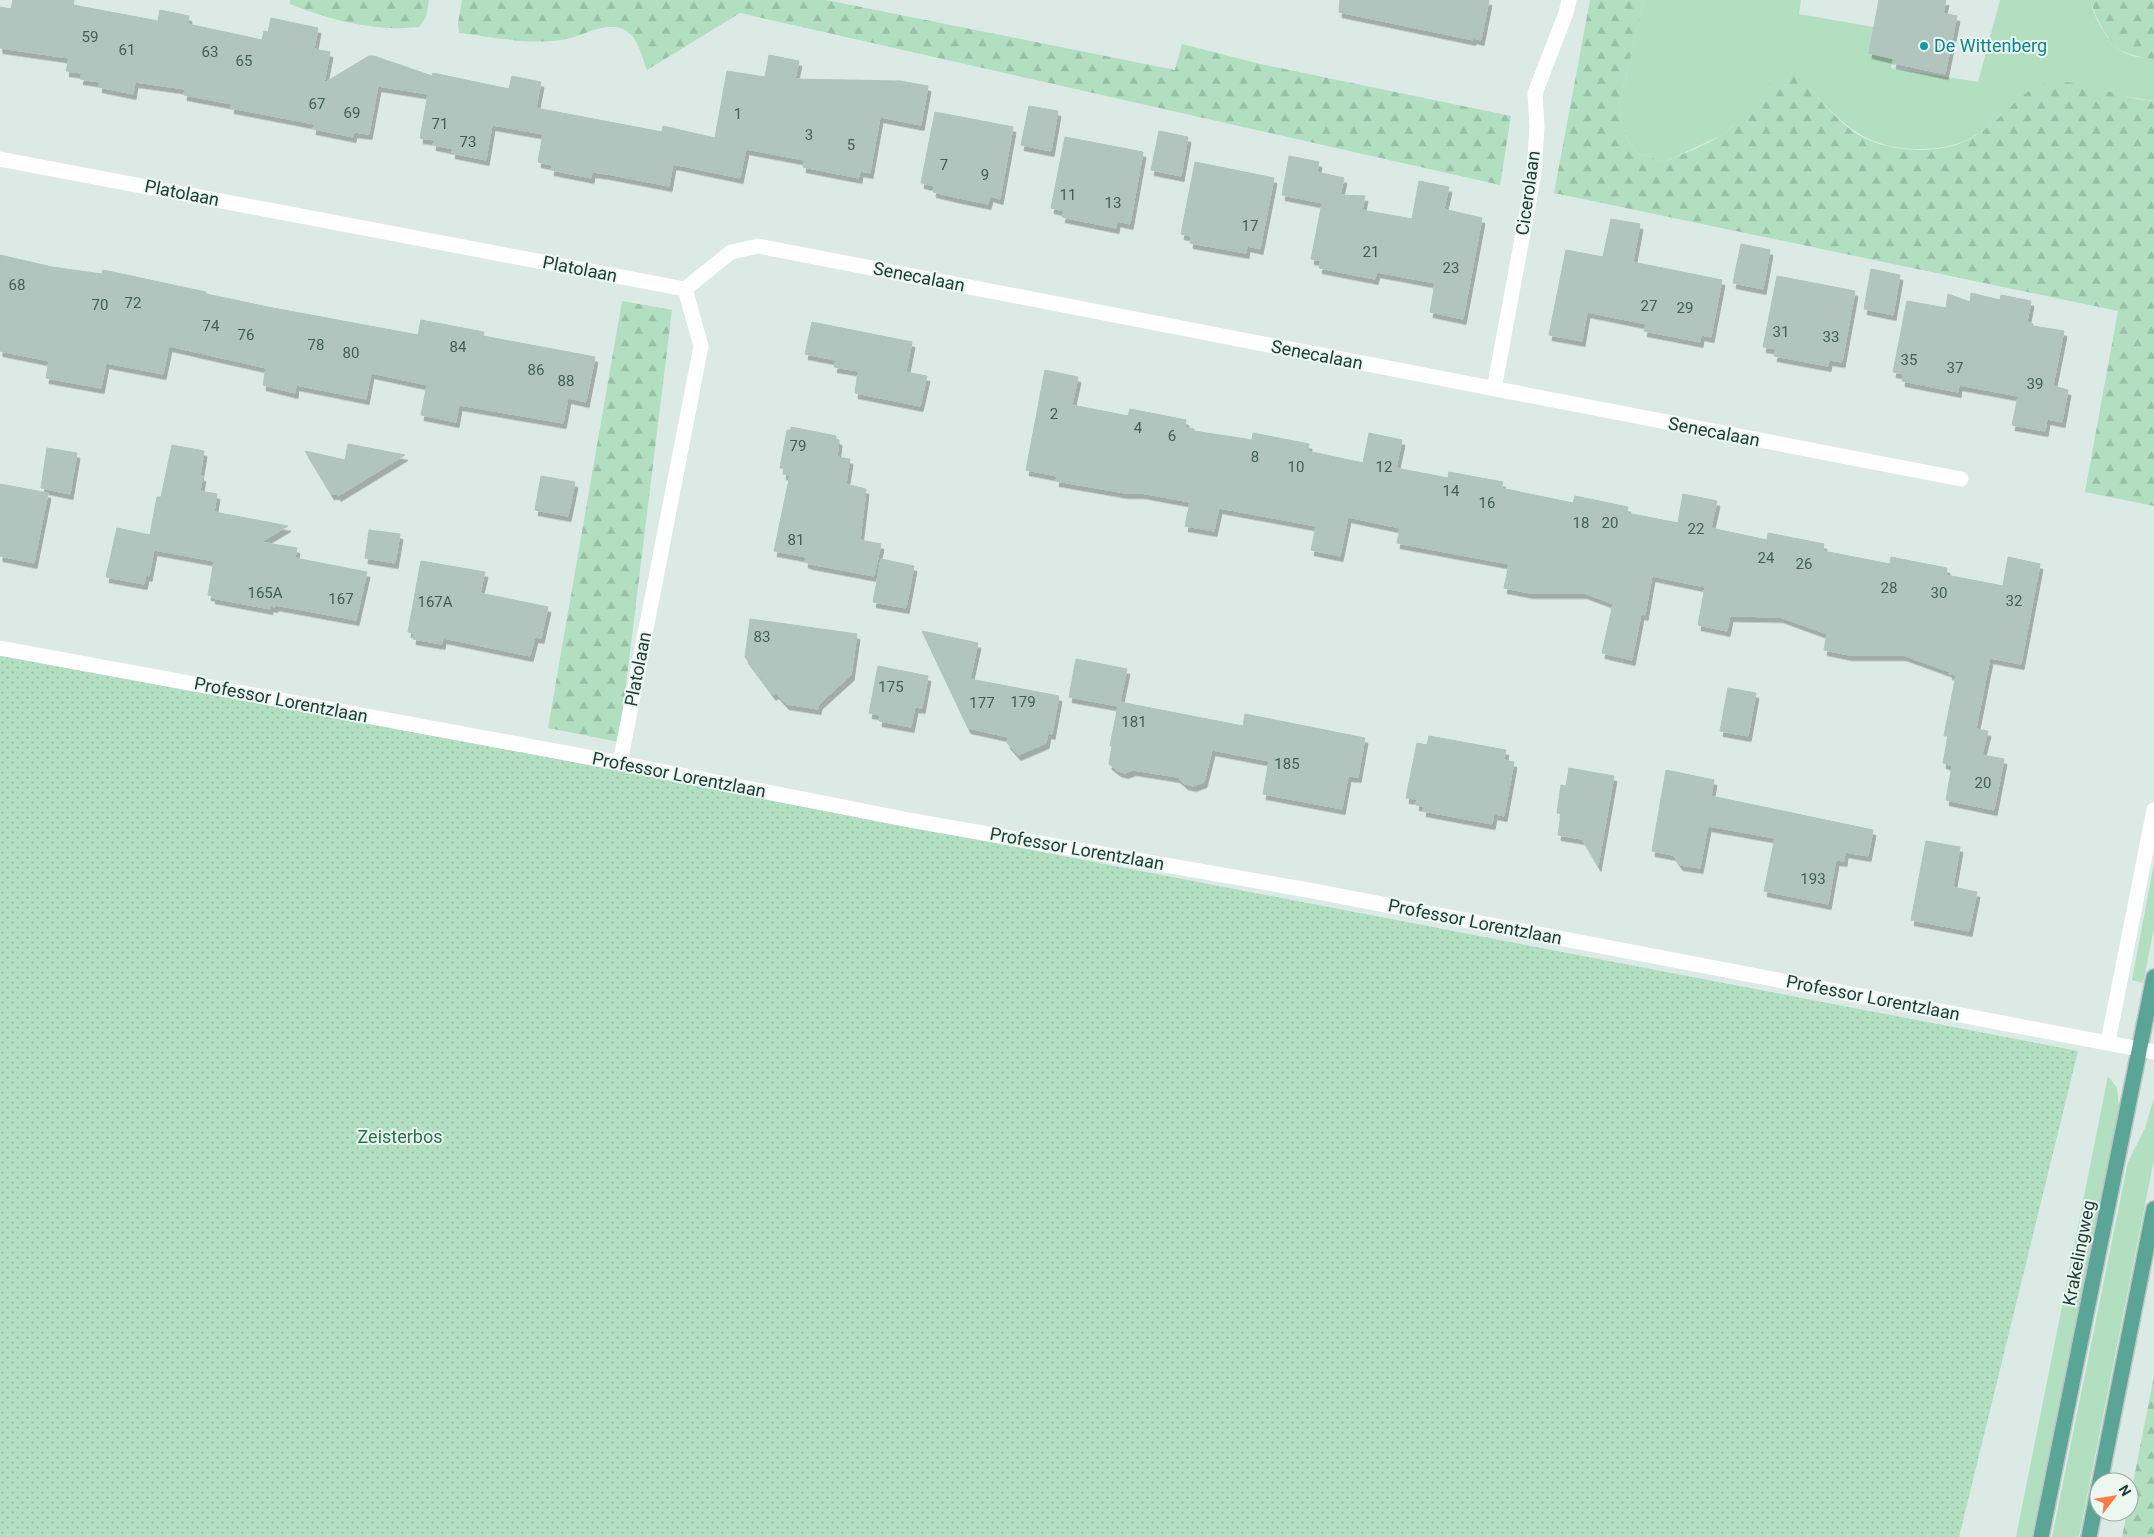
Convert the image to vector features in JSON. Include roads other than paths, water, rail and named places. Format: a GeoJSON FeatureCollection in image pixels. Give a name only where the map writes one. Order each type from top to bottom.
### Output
{"type":"FeatureCollection","features":[{"type":"Feature","properties":{"kind":"main road","name":"Krakelingweg"},"geometry":{"type":"LineString","coordinates":[[2041,1537],[2147,1050],[2154,977]]}},
{"type":"Feature","properties":{"kind":"main road"},"geometry":{"type":"LineString","coordinates":[[2102,1472],[2154,1208]]}},
{"type":"Feature","properties":{"kind":"main road"},"geometry":{"type":"LineString","coordinates":[[2089,1537],[2092,1522]]}},
{"type":"Feature","properties":{"kind":"street","name":"Cicerolaan"},"geometry":{"type":"LineString","coordinates":[[1494,389],[1534,174],[1535,92],[1566,13],[1569,0]]}},
{"type":"Feature","properties":{"kind":"street","name":"Platolaan"},"geometry":{"type":"LineString","coordinates":[[0,158],[685,288],[702,346],[620,763]]}},
{"type":"Feature","properties":{"kind":"street","name":"Senecalaan"},"geometry":{"type":"LineString","coordinates":[[685,288],[731,252],[758,246],[1961,479]]}},
{"type":"Feature","properties":{"kind":"street","name":"Professor Lorentzlaan"},"geometry":{"type":"LineString","coordinates":[[0,648],[620,763],[909,820],[1308,890],[2147,1050]]}},
{"type":"Feature","properties":{"kind":"street"},"geometry":{"type":"LineString","coordinates":[[2108,1042],[2154,810]]}},
{"type":"Feature","properties":{"kind":"place","name":"De Wittenberg"},"geometry":{"type":"Point","coordinates":[1924,46]}},
{"type":"Feature","properties":{"kind":"park label","name":"Zeisterbos"},"geometry":{"type":"Point","coordinates":[400,1137]}}]}
